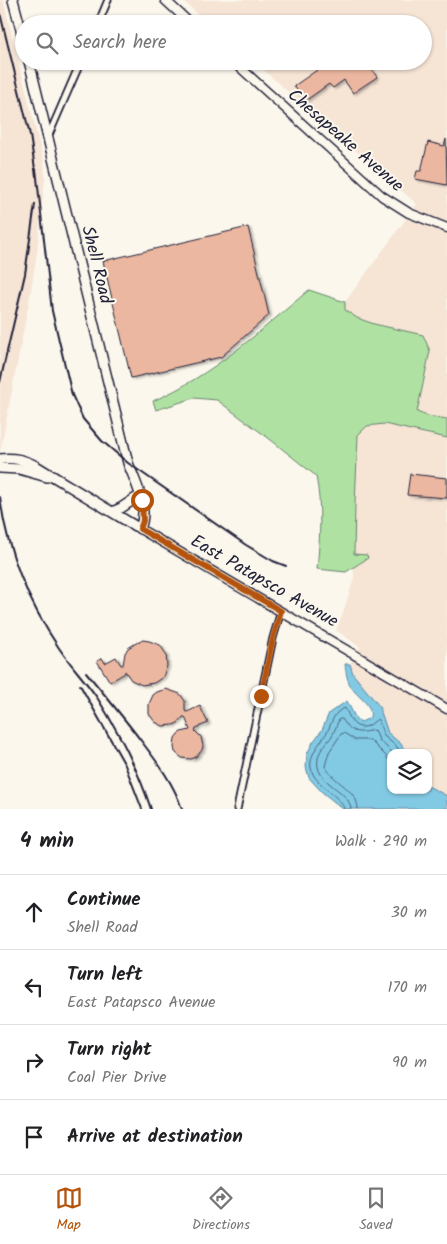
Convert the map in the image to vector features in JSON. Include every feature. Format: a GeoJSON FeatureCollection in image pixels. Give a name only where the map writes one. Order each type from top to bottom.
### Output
{"type":"FeatureCollection","features":[{"type":"Feature","properties":{"kind":"main road"},"geometry":{"type":"LineString","coordinates":[[13,0],[17,15]]}},
{"type":"Feature","properties":{"kind":"main road","name":"Shell Road"},"geometry":{"type":"LineString","coordinates":[[31,70],[128,463],[142,500],[143,521],[138,527]]}},
{"type":"Feature","properties":{"kind":"main road","name":"East Patapsco Avenue"},"geometry":{"type":"LineString","coordinates":[[0,458],[13,458],[28,462],[138,527]]}},
{"type":"Feature","properties":{"kind":"main road","name":"East Patapsco Avenue"},"geometry":{"type":"LineString","coordinates":[[0,468],[28,470],[64,484]]}},
{"type":"Feature","properties":{"kind":"main road","name":"Shell Road"},"geometry":{"type":"LineString","coordinates":[[133,476],[138,527]]}},
{"type":"Feature","properties":{"kind":"main road"},"geometry":{"type":"LineString","coordinates":[[112,512],[136,498]]}},
{"type":"Feature","properties":{"kind":"street"},"geometry":{"type":"LineString","coordinates":[[102,15],[108,0]]}},
{"type":"Feature","properties":{"kind":"street"},"geometry":{"type":"LineString","coordinates":[[165,0],[182,15]]}},
{"type":"Feature","properties":{"kind":"street"},"geometry":{"type":"LineString","coordinates":[[48,136],[77,70]]}},
{"type":"Feature","properties":{"kind":"street","name":"Chesapeake Avenue"},"geometry":{"type":"LineString","coordinates":[[243,70],[382,196],[409,213],[447,228]]}},
{"type":"Feature","properties":{"kind":"street","name":"East Patapsco Avenue"},"geometry":{"type":"LineString","coordinates":[[138,527],[447,709]]}},
{"type":"Feature","properties":{"kind":"street"},"geometry":{"type":"LineString","coordinates":[[238,809],[273,638],[281,611]]}},
{"type":"Feature","properties":{"kind":"shaded area"},"geometry":{"type":"Polygon","coordinates":[[[0,0],[3,0],[15,47],[15,70],[21,70],[44,162],[45,177],[30,296],[0,453],[0,0]]]}},
{"type":"Feature","properties":{"kind":"shaded area"},"geometry":{"type":"Polygon","coordinates":[[[182,0],[447,0],[447,796],[432,788],[432,749],[404,749],[401,744],[388,733],[379,706],[352,674],[350,664],[360,647],[336,630],[354,578],[345,302],[417,204],[263,70],[432,70],[432,15],[199,15],[182,0]]]}},
{"type":"Feature","properties":{"kind":"green space"},"geometry":{"type":"Polygon","coordinates":[[[309,290],[345,302],[345,310],[357,318],[374,324],[423,335],[430,351],[417,412],[427,416],[447,419],[447,438],[384,424],[367,426],[358,435],[354,554],[367,555],[368,558],[346,572],[317,569],[320,522],[316,476],[217,400],[194,398],[156,410],[153,401],[216,365],[309,290]]]}},
{"type":"Feature","properties":{"kind":"water"},"geometry":{"type":"Polygon","coordinates":[[[345,664],[350,664],[353,674],[379,706],[388,733],[401,744],[404,749],[387,749],[387,794],[432,794],[432,788],[447,796],[447,809],[343,809],[322,792],[309,778],[306,767],[307,754],[322,730],[329,713],[347,701],[356,719],[361,722],[370,718],[367,705],[355,692],[346,674],[345,664]]]}},
{"type":"Feature","properties":{"kind":"building"},"geometry":{"type":"Polygon","coordinates":[[[317,70],[372,70],[377,77],[353,93],[344,80],[333,88],[329,84],[305,101],[294,86],[317,70]]]}},
{"type":"Feature","properties":{"kind":"building"},"geometry":{"type":"Polygon","coordinates":[[[446,139],[447,185],[415,179],[417,171],[421,171],[428,142],[444,146],[446,139]]]}},
{"type":"Feature","properties":{"kind":"building"},"geometry":{"type":"Polygon","coordinates":[[[248,227],[269,315],[221,357],[131,378],[103,261],[248,227]]]}},
{"type":"Feature","properties":{"kind":"building"},"geometry":{"type":"Polygon","coordinates":[[[410,474],[447,478],[447,498],[407,495],[410,474]]]}},
{"type":"Feature","properties":{"kind":"building"},"geometry":{"type":"Polygon","coordinates":[[[143,640],[160,645],[166,654],[167,666],[163,677],[154,683],[142,685],[131,680],[125,671],[125,673],[110,682],[97,661],[102,658],[105,663],[116,657],[121,665],[123,665],[128,648],[143,640]]]}},
{"type":"Feature","properties":{"kind":"building"},"geometry":{"type":"Polygon","coordinates":[[[166,689],[180,694],[185,701],[185,711],[187,712],[200,706],[208,723],[196,728],[195,731],[201,737],[203,746],[196,757],[191,759],[182,758],[175,752],[174,747],[175,738],[178,734],[190,730],[185,717],[178,723],[163,726],[155,722],[149,714],[149,704],[153,695],[166,689]]]}},
{"type":"Feature","properties":{"kind":"railway"},"geometry":{"type":"LineString","coordinates":[[0,13],[30,135],[36,176]]}},
{"type":"Feature","properties":{"kind":"railway"},"geometry":{"type":"LineString","coordinates":[[36,169],[52,311],[72,395],[83,419],[102,441],[128,463],[246,545],[273,561],[286,566]]}},
{"type":"Feature","properties":{"kind":"railway"},"geometry":{"type":"LineString","coordinates":[[0,382],[25,274],[35,204]]}},
{"type":"Feature","properties":{"kind":"railway"},"geometry":{"type":"LineString","coordinates":[[0,497],[8,537],[20,576],[29,595],[59,648],[93,692],[114,725],[128,752],[151,809]]}},
{"type":"Feature","properties":{"kind":"railway"},"geometry":{"type":"LineString","coordinates":[[86,672],[160,766],[175,791],[182,809]]}},
{"type":"Feature","properties":{"kind":"railway"},"geometry":{"type":"LineString","coordinates":[[80,685],[125,765],[142,809]]}},
{"type":"Feature","properties":{"kind":"route"},"geometry":{"type":"LineString","coordinates":[[142,500],[143,521],[140,529],[281,611],[273,638],[261,696]]}}]}
